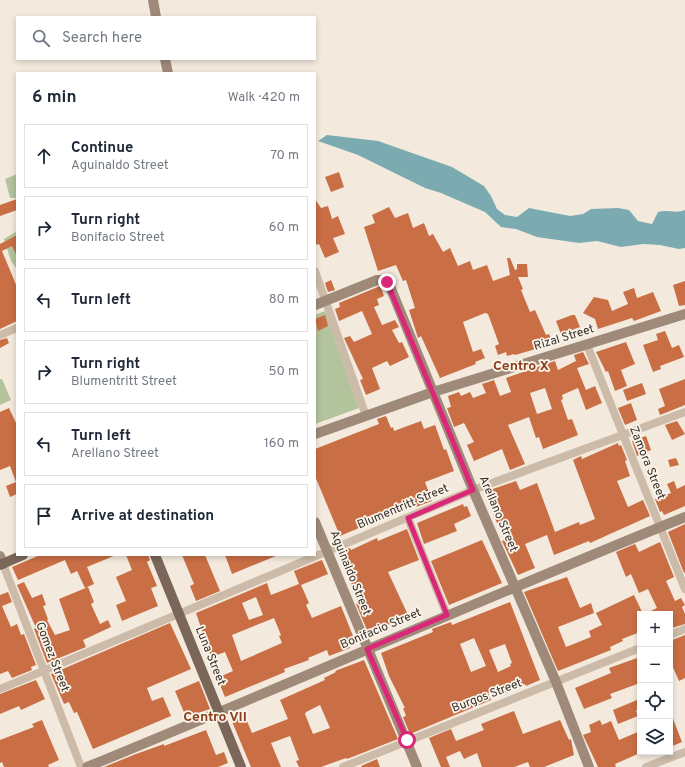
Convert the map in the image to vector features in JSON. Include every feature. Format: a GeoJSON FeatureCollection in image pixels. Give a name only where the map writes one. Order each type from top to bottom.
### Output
{"type":"FeatureCollection","features":[{"type":"Feature","properties":{"kind":"main road"},"geometry":{"type":"LineString","coordinates":[[1,562],[20,556]]}},
{"type":"Feature","properties":{"kind":"main road","name":"Luna Street"},"geometry":{"type":"LineString","coordinates":[[156,556],[178,614],[241,767]]}},
{"type":"Feature","properties":{"kind":"street"},"geometry":{"type":"LineString","coordinates":[[153,0],[156,16]]}},
{"type":"Feature","properties":{"kind":"street"},"geometry":{"type":"LineString","coordinates":[[165,60],[168,72]]}},
{"type":"Feature","properties":{"kind":"street"},"geometry":{"type":"LineString","coordinates":[[316,274],[366,416]]}},
{"type":"Feature","properties":{"kind":"street","name":"Arellano Street"},"geometry":{"type":"LineString","coordinates":[[326,300],[376,280],[384,280],[389,284],[473,490],[556,682],[589,767]]}},
{"type":"Feature","properties":{"kind":"street"},"geometry":{"type":"LineString","coordinates":[[316,305],[326,300]]}},
{"type":"Feature","properties":{"kind":"street","name":"Rizal Street"},"geometry":{"type":"LineString","coordinates":[[316,434],[433,392],[685,314]]}},
{"type":"Feature","properties":{"kind":"street"},"geometry":{"type":"LineString","coordinates":[[0,335],[16,328]]}},
{"type":"Feature","properties":{"kind":"street","name":"Zamora Street"},"geometry":{"type":"LineString","coordinates":[[587,345],[685,590]]}},
{"type":"Feature","properties":{"kind":"street","name":"Blumentritt Street"},"geometry":{"type":"LineString","coordinates":[[316,555],[473,490],[685,412]]}},
{"type":"Feature","properties":{"kind":"street","name":"Bonifacio Street"},"geometry":{"type":"LineString","coordinates":[[87,767],[219,713],[515,586],[685,516]]}},
{"type":"Feature","properties":{"kind":"street"},"geometry":{"type":"LineString","coordinates":[[408,518],[447,615]]}},
{"type":"Feature","properties":{"kind":"street","name":"Aguinaldo Street"},"geometry":{"type":"LineString","coordinates":[[316,525],[417,767]]}},
{"type":"Feature","properties":{"kind":"street","name":"Blumentritt Street"},"geometry":{"type":"LineString","coordinates":[[0,689],[314,556]]}},
{"type":"Feature","properties":{"kind":"street","name":"Gomez Street"},"geometry":{"type":"LineString","coordinates":[[1,562],[81,767]]}},
{"type":"Feature","properties":{"kind":"street"},"geometry":{"type":"LineString","coordinates":[[673,634],[685,629]]}},
{"type":"Feature","properties":{"kind":"street","name":"Burgos Street"},"geometry":{"type":"LineString","coordinates":[[343,767],[407,740],[637,649]]}},
{"type":"Feature","properties":{"kind":"street"},"geometry":{"type":"LineString","coordinates":[[646,767],[685,752]]}},
{"type":"Feature","properties":{"kind":"green space"},"geometry":{"type":"Polygon","coordinates":[[[16,174],[16,198],[10,198],[5,179],[16,174]]]}},
{"type":"Feature","properties":{"kind":"green space"},"geometry":{"type":"Polygon","coordinates":[[[16,232],[16,268],[11,261],[4,239],[16,232]]]}},
{"type":"Feature","properties":{"kind":"green space"},"geometry":{"type":"Polygon","coordinates":[[[325,311],[359,408],[316,424],[316,315],[325,311]]]}},
{"type":"Feature","properties":{"kind":"green space"},"geometry":{"type":"Polygon","coordinates":[[[0,379],[2,379],[11,400],[0,405],[0,379]]]}},
{"type":"Feature","properties":{"kind":"water"},"geometry":{"type":"Polygon","coordinates":[[[327,135],[378,141],[452,167],[484,186],[497,209],[505,215],[517,217],[529,208],[570,216],[583,214],[591,209],[618,208],[629,210],[638,221],[652,224],[658,212],[678,212],[685,210],[685,248],[679,249],[660,245],[643,244],[621,247],[597,241],[579,243],[537,237],[516,229],[501,227],[485,212],[441,193],[425,188],[358,155],[318,141],[327,135]]]}},
{"type":"Feature","properties":{"kind":"building"},"geometry":{"type":"Polygon","coordinates":[[[339,172],[344,187],[331,192],[325,177],[339,172]]]}},
{"type":"Feature","properties":{"kind":"building"},"geometry":{"type":"Polygon","coordinates":[[[16,199],[16,210],[0,216],[0,205],[16,199]]]}},
{"type":"Feature","properties":{"kind":"building"},"geometry":{"type":"Polygon","coordinates":[[[316,200],[321,208],[328,206],[332,219],[338,216],[345,234],[333,238],[339,252],[325,258],[319,244],[316,245],[316,200]]]}},
{"type":"Feature","properties":{"kind":"building"},"geometry":{"type":"Polygon","coordinates":[[[389,207],[395,218],[408,213],[413,228],[424,223],[429,236],[433,234],[443,252],[450,248],[458,266],[470,261],[473,270],[487,265],[493,281],[510,275],[507,258],[510,258],[515,270],[517,269],[517,264],[527,264],[528,277],[518,277],[523,289],[521,290],[530,312],[535,310],[546,335],[549,334],[553,344],[515,355],[507,356],[506,352],[498,355],[495,346],[499,344],[488,314],[485,313],[463,322],[473,352],[481,349],[485,358],[475,362],[476,364],[440,378],[421,336],[418,338],[409,310],[415,308],[406,280],[403,281],[396,265],[378,271],[364,227],[375,223],[372,215],[389,207]]]}},
{"type":"Feature","properties":{"kind":"building"},"geometry":{"type":"Polygon","coordinates":[[[16,236],[16,254],[12,246],[2,251],[16,285],[16,321],[0,329],[0,244],[16,236]]]}},
{"type":"Feature","properties":{"kind":"building"},"geometry":{"type":"Polygon","coordinates":[[[331,280],[335,290],[328,292],[325,283],[331,280]]]}},
{"type":"Feature","properties":{"kind":"building"},"geometry":{"type":"Polygon","coordinates":[[[685,281],[685,305],[679,306],[673,285],[685,281]]]}},
{"type":"Feature","properties":{"kind":"building"},"geometry":{"type":"Polygon","coordinates":[[[380,286],[384,296],[377,299],[379,305],[374,307],[382,325],[395,320],[399,327],[392,330],[399,343],[402,342],[409,357],[390,366],[387,361],[372,368],[380,389],[366,395],[360,380],[363,379],[344,338],[350,336],[354,342],[372,334],[362,311],[339,321],[335,309],[340,307],[339,303],[380,286]]]}},
{"type":"Feature","properties":{"kind":"building"},"geometry":{"type":"Polygon","coordinates":[[[634,288],[637,298],[653,292],[661,311],[634,321],[632,318],[598,329],[595,319],[583,313],[594,297],[608,300],[612,311],[628,304],[623,292],[634,288]]]}},
{"type":"Feature","properties":{"kind":"building"},"geometry":{"type":"Polygon","coordinates":[[[325,315],[328,326],[318,331],[316,319],[325,315]]]}},
{"type":"Feature","properties":{"kind":"building"},"geometry":{"type":"Polygon","coordinates":[[[575,315],[580,327],[561,334],[556,321],[575,315]]]}},
{"type":"Feature","properties":{"kind":"building"},"geometry":{"type":"Polygon","coordinates":[[[665,331],[672,348],[679,345],[684,357],[660,366],[661,369],[653,372],[643,345],[658,340],[656,334],[665,331]]]}},
{"type":"Feature","properties":{"kind":"building"},"geometry":{"type":"Polygon","coordinates":[[[7,338],[9,343],[0,348],[0,340],[7,338]]]}},
{"type":"Feature","properties":{"kind":"building"},"geometry":{"type":"Polygon","coordinates":[[[626,342],[635,364],[621,370],[627,386],[615,391],[608,371],[606,372],[596,352],[626,342]]]}},
{"type":"Feature","properties":{"kind":"building"},"geometry":{"type":"Polygon","coordinates":[[[583,352],[589,364],[577,368],[586,390],[595,386],[602,403],[586,410],[578,388],[562,395],[563,399],[561,400],[568,420],[572,419],[578,435],[543,449],[539,437],[536,438],[529,417],[508,425],[525,464],[510,470],[502,449],[474,461],[467,445],[474,442],[464,423],[454,427],[447,408],[451,407],[448,396],[459,392],[461,396],[470,392],[473,398],[486,393],[482,384],[494,380],[500,396],[511,392],[506,378],[555,361],[558,370],[576,361],[574,355],[583,352]],[[545,388],[530,393],[537,414],[552,409],[545,388]]]}},
{"type":"Feature","properties":{"kind":"building"},"geometry":{"type":"Polygon","coordinates":[[[685,379],[685,405],[660,415],[658,409],[665,406],[659,389],[685,379]]]}},
{"type":"Feature","properties":{"kind":"building"},"geometry":{"type":"Polygon","coordinates":[[[642,383],[646,394],[627,401],[623,390],[642,383]]]}},
{"type":"Feature","properties":{"kind":"building"},"geometry":{"type":"Polygon","coordinates":[[[631,403],[637,420],[625,425],[618,408],[631,403]]]}},
{"type":"Feature","properties":{"kind":"building"},"geometry":{"type":"Polygon","coordinates":[[[9,408],[16,423],[16,482],[10,466],[0,470],[0,412],[9,408]]]}},
{"type":"Feature","properties":{"kind":"building"},"geometry":{"type":"Polygon","coordinates":[[[386,416],[391,428],[393,427],[394,431],[421,421],[424,429],[435,425],[444,450],[446,449],[454,471],[425,482],[432,501],[416,507],[415,504],[340,536],[316,478],[316,449],[379,424],[377,419],[386,416]]]}},
{"type":"Feature","properties":{"kind":"building"},"geometry":{"type":"Polygon","coordinates":[[[677,421],[685,434],[672,440],[665,425],[677,421]]]}},
{"type":"Feature","properties":{"kind":"building"},"geometry":{"type":"Polygon","coordinates":[[[646,436],[651,450],[637,456],[632,441],[646,436]]]}},
{"type":"Feature","properties":{"kind":"building"},"geometry":{"type":"Polygon","coordinates":[[[618,443],[619,446],[621,445],[627,460],[625,461],[630,476],[617,481],[628,507],[643,500],[650,516],[590,543],[589,541],[554,555],[547,535],[525,544],[535,568],[518,575],[502,541],[509,538],[502,521],[497,523],[486,496],[492,494],[490,490],[516,481],[520,490],[537,483],[555,532],[579,522],[580,525],[595,519],[573,460],[581,456],[582,459],[618,443]]]}},
{"type":"Feature","properties":{"kind":"building"},"geometry":{"type":"Polygon","coordinates":[[[676,458],[679,465],[670,467],[668,460],[676,458]]]}},
{"type":"Feature","properties":{"kind":"building"},"geometry":{"type":"Polygon","coordinates":[[[674,481],[677,489],[685,485],[685,506],[664,515],[662,511],[660,512],[655,499],[671,493],[667,484],[674,481]]]}},
{"type":"Feature","properties":{"kind":"building"},"geometry":{"type":"Polygon","coordinates":[[[16,482],[16,494],[10,497],[6,486],[16,482]]]}},
{"type":"Feature","properties":{"kind":"building"},"geometry":{"type":"Polygon","coordinates":[[[463,504],[464,507],[467,506],[471,516],[454,524],[457,531],[424,544],[417,523],[463,504]]]}},
{"type":"Feature","properties":{"kind":"building"},"geometry":{"type":"Polygon","coordinates":[[[685,524],[685,572],[684,573],[668,532],[685,524]]]}},
{"type":"Feature","properties":{"kind":"building"},"geometry":{"type":"Polygon","coordinates":[[[407,529],[419,560],[388,572],[408,615],[390,624],[380,627],[379,625],[367,630],[356,604],[359,603],[339,552],[350,548],[351,550],[377,538],[378,541],[407,529]]]}},
{"type":"Feature","properties":{"kind":"building"},"geometry":{"type":"Polygon","coordinates":[[[482,540],[502,583],[449,605],[431,561],[482,540]]]}},
{"type":"Feature","properties":{"kind":"building"},"geometry":{"type":"Polygon","coordinates":[[[660,542],[674,577],[666,581],[675,601],[681,598],[685,605],[682,607],[685,614],[685,624],[673,628],[673,611],[651,611],[657,608],[648,589],[639,593],[631,574],[626,577],[616,552],[635,544],[639,552],[660,542]]]}},
{"type":"Feature","properties":{"kind":"building"},"geometry":{"type":"Polygon","coordinates":[[[38,556],[114,556],[87,567],[94,584],[85,588],[77,571],[71,574],[65,560],[18,580],[12,567],[38,556]]]}},
{"type":"Feature","properties":{"kind":"building"},"geometry":{"type":"Polygon","coordinates":[[[126,556],[148,556],[150,560],[147,562],[157,586],[151,588],[158,606],[122,621],[116,605],[126,601],[116,577],[132,570],[126,556]]]}},
{"type":"Feature","properties":{"kind":"building"},"geometry":{"type":"Polygon","coordinates":[[[182,556],[205,556],[220,591],[196,601],[190,586],[194,584],[182,556]]]}},
{"type":"Feature","properties":{"kind":"building"},"geometry":{"type":"Polygon","coordinates":[[[225,556],[276,556],[232,574],[225,556]]]}},
{"type":"Feature","properties":{"kind":"building"},"geometry":{"type":"Polygon","coordinates":[[[322,560],[328,574],[301,585],[309,603],[306,605],[312,618],[341,606],[353,636],[350,637],[352,643],[348,644],[350,648],[329,656],[327,650],[308,658],[309,660],[284,669],[285,672],[225,697],[217,678],[233,671],[225,652],[211,657],[196,613],[267,583],[271,595],[299,584],[294,571],[322,560]],[[256,597],[242,603],[249,620],[263,615],[256,597]],[[274,618],[232,635],[241,661],[282,643],[279,636],[281,635],[274,618]]]}},
{"type":"Feature","properties":{"kind":"building"},"geometry":{"type":"Polygon","coordinates":[[[567,577],[580,608],[591,603],[594,613],[558,627],[566,647],[591,637],[589,631],[602,625],[596,613],[634,595],[642,611],[637,611],[637,633],[622,639],[623,641],[610,647],[611,650],[558,671],[524,592],[567,577]]]}},
{"type":"Feature","properties":{"kind":"building"},"geometry":{"type":"Polygon","coordinates":[[[24,582],[32,598],[42,594],[46,605],[43,606],[48,619],[47,620],[55,635],[70,630],[59,599],[88,587],[94,602],[91,604],[100,624],[108,620],[111,627],[83,640],[86,647],[47,663],[34,629],[36,628],[17,585],[24,582]]]}},
{"type":"Feature","properties":{"kind":"building"},"geometry":{"type":"Polygon","coordinates":[[[8,592],[12,602],[2,606],[11,627],[17,624],[21,635],[24,634],[36,665],[31,667],[32,670],[12,678],[8,671],[0,674],[0,595],[8,592]]]}},
{"type":"Feature","properties":{"kind":"building"},"geometry":{"type":"Polygon","coordinates":[[[510,602],[540,680],[526,686],[525,684],[505,693],[502,688],[488,693],[491,700],[410,734],[403,717],[406,716],[403,708],[405,708],[389,676],[381,653],[433,632],[432,629],[451,622],[452,625],[510,602]],[[474,638],[460,644],[471,672],[486,666],[474,638]],[[505,644],[489,650],[498,672],[511,666],[510,664],[512,663],[505,644]]]}},
{"type":"Feature","properties":{"kind":"building"},"geometry":{"type":"Polygon","coordinates":[[[170,623],[191,669],[147,688],[152,701],[163,697],[171,716],[93,749],[77,712],[74,713],[69,702],[64,704],[51,674],[170,623]]]}},
{"type":"Feature","properties":{"kind":"building"},"geometry":{"type":"Polygon","coordinates":[[[685,635],[685,678],[679,681],[673,667],[673,640],[685,635]]]}},
{"type":"Feature","properties":{"kind":"building"},"geometry":{"type":"Polygon","coordinates":[[[637,658],[637,684],[610,694],[612,698],[584,709],[575,688],[611,673],[609,668],[637,658]]]}},
{"type":"Feature","properties":{"kind":"building"},"geometry":{"type":"Polygon","coordinates":[[[364,660],[398,739],[347,759],[346,758],[321,767],[299,767],[296,761],[299,760],[290,736],[271,743],[281,767],[251,767],[231,719],[244,714],[252,733],[288,719],[280,700],[325,680],[324,678],[336,672],[335,671],[364,660]],[[320,705],[306,712],[305,714],[313,734],[330,728],[320,705]]]}},
{"type":"Feature","properties":{"kind":"building"},"geometry":{"type":"Polygon","coordinates":[[[36,680],[45,699],[21,710],[19,706],[0,714],[0,694],[36,680]]]}},
{"type":"Feature","properties":{"kind":"building"},"geometry":{"type":"Polygon","coordinates":[[[199,681],[210,709],[186,717],[175,691],[199,681]]]}},
{"type":"Feature","properties":{"kind":"building"},"geometry":{"type":"Polygon","coordinates":[[[637,700],[637,716],[618,724],[613,710],[637,700]]]}},
{"type":"Feature","properties":{"kind":"building"},"geometry":{"type":"Polygon","coordinates":[[[514,711],[523,734],[560,720],[569,740],[571,739],[574,755],[544,767],[530,767],[528,762],[514,767],[482,767],[477,753],[464,759],[460,751],[446,757],[450,767],[441,767],[429,738],[451,729],[456,741],[484,730],[481,724],[514,711]]]}},
{"type":"Feature","properties":{"kind":"building"},"geometry":{"type":"Polygon","coordinates":[[[673,719],[682,742],[673,746],[673,719]]]}},
{"type":"Feature","properties":{"kind":"building"},"geometry":{"type":"Polygon","coordinates":[[[42,720],[59,760],[48,765],[49,767],[4,767],[2,762],[0,763],[0,740],[34,727],[32,724],[42,720]]]}},
{"type":"Feature","properties":{"kind":"building"},"geometry":{"type":"Polygon","coordinates":[[[600,720],[602,725],[611,721],[619,740],[637,732],[637,754],[615,764],[616,767],[598,767],[583,735],[591,732],[589,725],[600,720]]]}},
{"type":"Feature","properties":{"kind":"building"},"geometry":{"type":"Polygon","coordinates":[[[206,730],[216,755],[224,752],[228,763],[218,767],[104,767],[136,754],[164,744],[164,746],[206,730]]]}},
{"type":"Feature","properties":{"kind":"building"},"geometry":{"type":"Polygon","coordinates":[[[377,759],[380,767],[361,766],[377,759]]]}},
{"type":"Feature","properties":{"kind":"district","name":"Centro X"},"geometry":{"type":"Point","coordinates":[521,366]}},
{"type":"Feature","properties":{"kind":"district","name":"Centro VII"},"geometry":{"type":"Point","coordinates":[215,717]}},
{"type":"Feature","properties":{"kind":"route"},"geometry":{"type":"LineString","coordinates":[[387,282],[473,490],[408,518],[447,615],[367,649],[407,740]]}}]}
